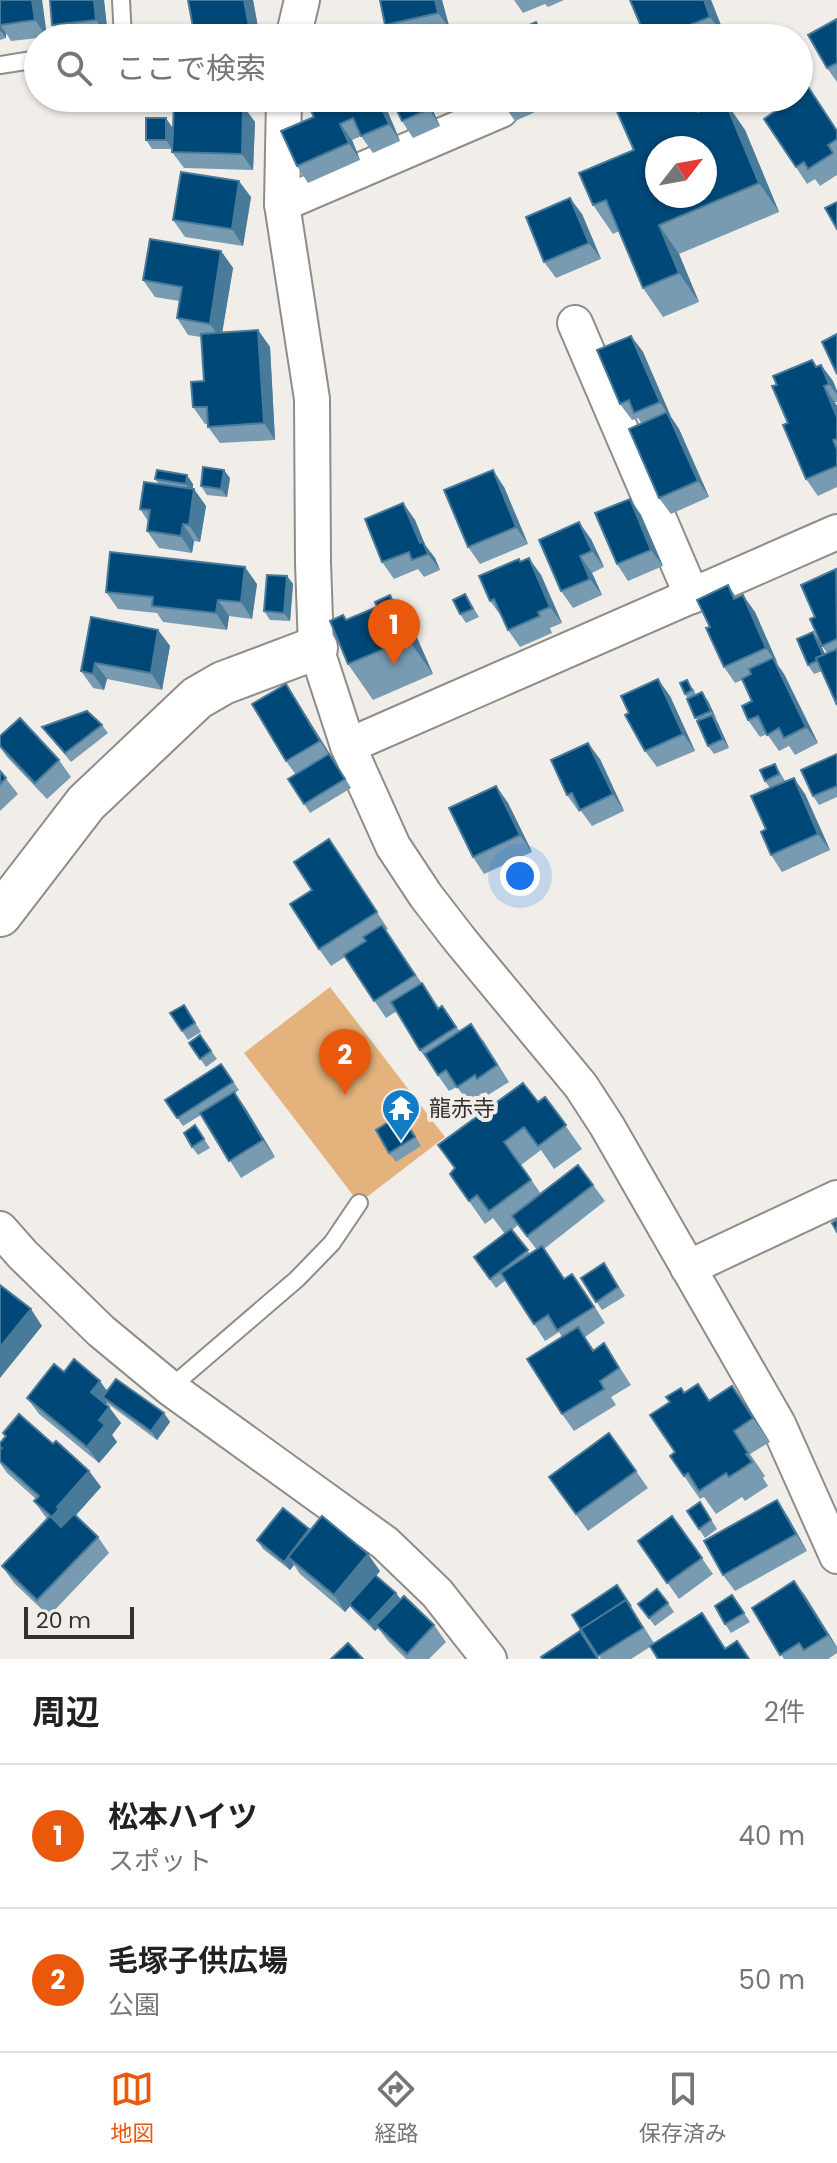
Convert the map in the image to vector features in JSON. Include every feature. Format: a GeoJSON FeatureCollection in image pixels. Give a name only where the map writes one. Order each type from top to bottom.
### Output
{"type":"FeatureCollection","features":[{"type":"Feature","properties":{"kind":"street"},"geometry":{"type":"LineString","coordinates":[[296,24],[302,0]]}},
{"type":"Feature","properties":{"kind":"street"},"geometry":{"type":"LineString","coordinates":[[284,112],[282,204],[312,399],[316,648],[348,746],[393,846],[426,896],[581,1086],[607,1126],[778,1424],[837,1556]]}},
{"type":"Feature","properties":{"kind":"street"},"geometry":{"type":"LineString","coordinates":[[282,204],[496,112]]}},
{"type":"Feature","properties":{"kind":"street"},"geometry":{"type":"LineString","coordinates":[[575,323],[692,596]]}},
{"type":"Feature","properties":{"kind":"street"},"geometry":{"type":"LineString","coordinates":[[348,746],[837,532]]}},
{"type":"Feature","properties":{"kind":"street"},"geometry":{"type":"LineString","coordinates":[[4,900],[86,803],[197,698],[223,683],[316,648]]}},
{"type":"Feature","properties":{"kind":"street"},"geometry":{"type":"LineString","coordinates":[[688,1268],[837,1198]]}},
{"type":"Feature","properties":{"kind":"street"},"geometry":{"type":"LineString","coordinates":[[0,1229],[101,1331],[170,1388],[385,1543],[437,1593],[479,1655]]}},
{"type":"Feature","properties":{"kind":"lane"},"geometry":{"type":"LineString","coordinates":[[121,0],[122,24]]}},
{"type":"Feature","properties":{"kind":"lane"},"geometry":{"type":"LineString","coordinates":[[0,65],[24,61]]}},
{"type":"Feature","properties":{"kind":"lane"},"geometry":{"type":"LineString","coordinates":[[170,1388],[297,1279],[332,1243],[359,1203]]}},
{"type":"Feature","properties":{"kind":"shaded area"},"geometry":{"type":"Polygon","coordinates":[[[330,987],[445,1137],[359,1203],[244,1053],[330,987]]]}},
{"type":"Feature","properties":{"kind":"building"},"geometry":{"type":"Polygon","coordinates":[[[0,0],[32,0],[35,20],[0,25],[0,0]]]}},
{"type":"Feature","properties":{"kind":"building"},"geometry":{"type":"Polygon","coordinates":[[[50,0],[94,0],[96,20],[52,24],[50,0]]]}},
{"type":"Feature","properties":{"kind":"building"},"geometry":{"type":"Polygon","coordinates":[[[188,0],[244,0],[249,24],[192,24],[188,0]]]}},
{"type":"Feature","properties":{"kind":"building"},"geometry":{"type":"Polygon","coordinates":[[[380,0],[435,0],[438,13],[385,24],[380,0]]]}},
{"type":"Feature","properties":{"kind":"building"},"geometry":{"type":"Polygon","coordinates":[[[630,0],[704,0],[710,17],[692,24],[640,24],[630,0]]]}},
{"type":"Feature","properties":{"kind":"building"},"geometry":{"type":"Polygon","coordinates":[[[837,19],[837,63],[827,68],[813,44],[813,32],[837,19]]]}},
{"type":"Feature","properties":{"kind":"building"},"geometry":{"type":"Polygon","coordinates":[[[813,94],[837,131],[837,139],[828,145],[833,153],[808,169],[804,162],[796,167],[764,119],[774,112],[813,112],[813,94]]]}},
{"type":"Feature","properties":{"kind":"building"},"geometry":{"type":"Polygon","coordinates":[[[174,112],[243,112],[242,154],[172,152],[174,112]]]}},
{"type":"Feature","properties":{"kind":"building"},"geometry":{"type":"Polygon","coordinates":[[[312,112],[383,112],[389,124],[361,136],[353,118],[340,124],[349,143],[297,166],[281,131],[314,117],[312,112]]]}},
{"type":"Feature","properties":{"kind":"building"},"geometry":{"type":"Polygon","coordinates":[[[398,112],[422,112],[402,121],[398,112]]]}},
{"type":"Feature","properties":{"kind":"building"},"geometry":{"type":"Polygon","coordinates":[[[617,112],[730,112],[759,183],[717,201],[717,136],[645,136],[645,208],[699,208],[659,225],[679,273],[643,288],[606,200],[593,205],[579,173],[634,150],[617,112]]]}},
{"type":"Feature","properties":{"kind":"building"},"geometry":{"type":"Polygon","coordinates":[[[146,118],[166,118],[166,140],[146,140],[146,118]]]}},
{"type":"Feature","properties":{"kind":"building"},"geometry":{"type":"Polygon","coordinates":[[[181,172],[239,181],[232,229],[173,220],[181,172]]]}},
{"type":"Feature","properties":{"kind":"building"},"geometry":{"type":"Polygon","coordinates":[[[570,198],[589,243],[544,262],[526,217],[570,198]]]}},
{"type":"Feature","properties":{"kind":"building"},"geometry":{"type":"Polygon","coordinates":[[[837,202],[837,229],[825,208],[837,202]]]}},
{"type":"Feature","properties":{"kind":"building"},"geometry":{"type":"Polygon","coordinates":[[[150,239],[221,251],[210,324],[177,318],[182,287],[143,280],[150,239]]]}},
{"type":"Feature","properties":{"kind":"building"},"geometry":{"type":"Polygon","coordinates":[[[258,330],[264,423],[208,427],[207,407],[193,407],[191,382],[204,381],[201,334],[258,330]]]}},
{"type":"Feature","properties":{"kind":"building"},"geometry":{"type":"Polygon","coordinates":[[[837,334],[837,374],[822,342],[837,334]]]}},
{"type":"Feature","properties":{"kind":"building"},"geometry":{"type":"Polygon","coordinates":[[[631,336],[660,402],[634,413],[629,400],[620,404],[597,350],[631,336]]]}},
{"type":"Feature","properties":{"kind":"building"},"geometry":{"type":"Polygon","coordinates":[[[812,360],[816,367],[821,365],[829,384],[824,386],[837,417],[837,439],[833,440],[837,450],[837,466],[806,479],[783,425],[788,423],[772,386],[777,385],[773,376],[812,360]]]}},
{"type":"Feature","properties":{"kind":"building"},"geometry":{"type":"Polygon","coordinates":[[[667,412],[698,481],[659,498],[629,429],[667,412]]]}},
{"type":"Feature","properties":{"kind":"building"},"geometry":{"type":"Polygon","coordinates":[[[203,467],[224,470],[221,489],[201,486],[203,467]]]}},
{"type":"Feature","properties":{"kind":"building"},"geometry":{"type":"Polygon","coordinates":[[[157,470],[187,475],[186,484],[155,479],[157,470]]]}},
{"type":"Feature","properties":{"kind":"building"},"geometry":{"type":"Polygon","coordinates":[[[493,470],[516,527],[468,547],[444,490],[493,470]]]}},
{"type":"Feature","properties":{"kind":"building"},"geometry":{"type":"Polygon","coordinates":[[[144,482],[194,489],[189,525],[183,524],[181,536],[147,531],[150,510],[140,509],[144,482]]]}},
{"type":"Feature","properties":{"kind":"building"},"geometry":{"type":"Polygon","coordinates":[[[630,499],[651,550],[617,564],[595,513],[630,499]]]}},
{"type":"Feature","properties":{"kind":"building"},"geometry":{"type":"Polygon","coordinates":[[[403,503],[428,554],[412,560],[409,552],[382,562],[365,519],[403,503]]]}},
{"type":"Feature","properties":{"kind":"building"},"geometry":{"type":"Polygon","coordinates":[[[579,522],[592,551],[580,556],[590,579],[561,591],[539,540],[579,522]]]}},
{"type":"Feature","properties":{"kind":"building"},"geometry":{"type":"Polygon","coordinates":[[[110,552],[245,567],[241,602],[218,600],[216,613],[152,606],[153,597],[106,592],[110,552]]]}},
{"type":"Feature","properties":{"kind":"building"},"geometry":{"type":"Polygon","coordinates":[[[529,558],[550,607],[538,612],[540,616],[508,630],[479,576],[519,559],[520,562],[529,558]]]}},
{"type":"Feature","properties":{"kind":"building"},"geometry":{"type":"Polygon","coordinates":[[[836,569],[837,639],[822,646],[810,619],[815,617],[801,585],[836,569]]]}},
{"type":"Feature","properties":{"kind":"building"},"geometry":{"type":"Polygon","coordinates":[[[267,575],[287,576],[284,613],[264,611],[267,575]]]}},
{"type":"Feature","properties":{"kind":"building"},"geometry":{"type":"Polygon","coordinates":[[[728,585],[734,599],[743,595],[766,648],[724,667],[697,600],[728,585]]]}},
{"type":"Feature","properties":{"kind":"building"},"geometry":{"type":"Polygon","coordinates":[[[465,594],[473,609],[460,614],[453,600],[465,594]]]}},
{"type":"Feature","properties":{"kind":"building"},"geometry":{"type":"Polygon","coordinates":[[[390,595],[408,639],[348,664],[330,621],[343,615],[346,620],[377,607],[375,602],[390,595]]]}},
{"type":"Feature","properties":{"kind":"building"},"geometry":{"type":"Polygon","coordinates":[[[91,617],[158,630],[151,673],[95,663],[93,674],[81,671],[91,617]]]}},
{"type":"Feature","properties":{"kind":"building"},"geometry":{"type":"Polygon","coordinates":[[[813,632],[823,655],[808,665],[797,639],[813,632]]]}},
{"type":"Feature","properties":{"kind":"building"},"geometry":{"type":"Polygon","coordinates":[[[837,649],[837,705],[816,658],[837,649]]]}},
{"type":"Feature","properties":{"kind":"building"},"geometry":{"type":"Polygon","coordinates":[[[773,658],[806,727],[784,738],[779,728],[767,735],[758,716],[748,720],[742,706],[752,701],[742,679],[751,674],[749,669],[773,658]]]}},
{"type":"Feature","properties":{"kind":"building"},"geometry":{"type":"Polygon","coordinates":[[[658,679],[683,734],[645,751],[625,715],[629,713],[621,696],[658,679]]]}},
{"type":"Feature","properties":{"kind":"building"},"geometry":{"type":"Polygon","coordinates":[[[687,680],[692,690],[685,694],[680,683],[687,680]]]}},
{"type":"Feature","properties":{"kind":"building"},"geometry":{"type":"Polygon","coordinates":[[[286,684],[320,741],[286,761],[252,704],[286,684]]]}},
{"type":"Feature","properties":{"kind":"building"},"geometry":{"type":"Polygon","coordinates":[[[702,692],[711,711],[695,718],[687,699],[702,692]]]}},
{"type":"Feature","properties":{"kind":"building"},"geometry":{"type":"Polygon","coordinates":[[[87,711],[102,725],[65,753],[42,727],[87,711]]]}},
{"type":"Feature","properties":{"kind":"building"},"geometry":{"type":"Polygon","coordinates":[[[712,715],[723,739],[708,746],[697,721],[712,715]]]}},
{"type":"Feature","properties":{"kind":"building"},"geometry":{"type":"Polygon","coordinates":[[[20,718],[59,760],[35,783],[0,746],[0,736],[20,718]]]}},
{"type":"Feature","properties":{"kind":"building"},"geometry":{"type":"Polygon","coordinates":[[[588,743],[613,794],[580,810],[572,793],[567,795],[551,760],[588,743]]]}},
{"type":"Feature","properties":{"kind":"building"},"geometry":{"type":"Polygon","coordinates":[[[329,754],[345,779],[304,804],[288,779],[329,754]]]}},
{"type":"Feature","properties":{"kind":"building"},"geometry":{"type":"Polygon","coordinates":[[[837,754],[837,786],[813,796],[801,770],[837,754]]]}},
{"type":"Feature","properties":{"kind":"building"},"geometry":{"type":"Polygon","coordinates":[[[775,764],[779,774],[765,781],[760,770],[775,764]]]}},
{"type":"Feature","properties":{"kind":"building"},"geometry":{"type":"Polygon","coordinates":[[[794,778],[818,834],[771,855],[761,832],[766,829],[751,796],[794,778]]]}},
{"type":"Feature","properties":{"kind":"building"},"geometry":{"type":"Polygon","coordinates":[[[496,786],[520,835],[473,857],[449,808],[496,786]]]}},
{"type":"Feature","properties":{"kind":"building"},"geometry":{"type":"Polygon","coordinates":[[[329,839],[377,912],[319,949],[290,904],[312,890],[294,862],[329,839]]]}},
{"type":"Feature","properties":{"kind":"building"},"geometry":{"type":"Polygon","coordinates":[[[382,925],[415,975],[374,1001],[344,955],[366,941],[363,937],[382,925]]]}},
{"type":"Feature","properties":{"kind":"building"},"geometry":{"type":"Polygon","coordinates":[[[422,983],[438,1009],[442,1006],[456,1027],[420,1050],[391,1002],[422,983]]]}},
{"type":"Feature","properties":{"kind":"building"},"geometry":{"type":"Polygon","coordinates":[[[184,1005],[195,1023],[182,1031],[170,1013],[184,1005]]]}},
{"type":"Feature","properties":{"kind":"building"},"geometry":{"type":"Polygon","coordinates":[[[471,1024],[497,1065],[477,1079],[475,1075],[457,1087],[446,1070],[438,1075],[425,1054],[471,1024]]]}},
{"type":"Feature","properties":{"kind":"building"},"geometry":{"type":"Polygon","coordinates":[[[200,1035],[211,1051],[200,1059],[189,1043],[200,1035]]]}},
{"type":"Feature","properties":{"kind":"building"},"geometry":{"type":"Polygon","coordinates":[[[221,1064],[233,1082],[177,1118],[165,1100],[221,1064]]]}},
{"type":"Feature","properties":{"kind":"building"},"geometry":{"type":"Polygon","coordinates":[[[523,1083],[538,1102],[545,1097],[566,1125],[538,1146],[524,1127],[504,1142],[531,1180],[489,1211],[477,1195],[469,1201],[450,1174],[455,1168],[438,1145],[523,1083]]]}},
{"type":"Feature","properties":{"kind":"building"},"geometry":{"type":"Polygon","coordinates":[[[234,1092],[263,1140],[229,1161],[200,1113],[234,1092]]]}},
{"type":"Feature","properties":{"kind":"building"},"geometry":{"type":"Polygon","coordinates":[[[401,1114],[415,1137],[389,1153],[376,1130],[401,1114]]]}},
{"type":"Feature","properties":{"kind":"building"},"geometry":{"type":"Polygon","coordinates":[[[195,1125],[204,1139],[192,1147],[184,1133],[195,1125]]]}},
{"type":"Feature","properties":{"kind":"building"},"geometry":{"type":"Polygon","coordinates":[[[578,1165],[593,1185],[527,1236],[512,1216],[578,1165]]]}},
{"type":"Feature","properties":{"kind":"building"},"geometry":{"type":"Polygon","coordinates":[[[511,1229],[528,1250],[490,1279],[474,1257],[511,1229]]]}},
{"type":"Feature","properties":{"kind":"building"},"geometry":{"type":"Polygon","coordinates":[[[542,1246],[564,1279],[572,1274],[594,1307],[557,1330],[548,1315],[534,1324],[501,1273],[542,1246]]]}},
{"type":"Feature","properties":{"kind":"building"},"geometry":{"type":"Polygon","coordinates":[[[604,1263],[618,1287],[596,1302],[581,1278],[604,1263]]]}},
{"type":"Feature","properties":{"kind":"building"},"geometry":{"type":"Polygon","coordinates":[[[0,1285],[31,1309],[0,1347],[0,1285]]]}},
{"type":"Feature","properties":{"kind":"building"},"geometry":{"type":"Polygon","coordinates":[[[578,1327],[593,1351],[604,1343],[619,1368],[600,1381],[604,1389],[562,1414],[527,1359],[578,1327]]]}},
{"type":"Feature","properties":{"kind":"building"},"geometry":{"type":"Polygon","coordinates":[[[74,1359],[100,1381],[91,1392],[109,1407],[99,1420],[105,1425],[87,1447],[27,1398],[54,1364],[64,1372],[74,1359]]]}},
{"type":"Feature","properties":{"kind":"building"},"geometry":{"type":"Polygon","coordinates":[[[116,1379],[164,1413],[151,1431],[103,1397],[116,1379]]]}},
{"type":"Feature","properties":{"kind":"building"},"geometry":{"type":"Polygon","coordinates":[[[698,1384],[709,1401],[732,1386],[753,1418],[734,1431],[752,1462],[729,1477],[726,1473],[699,1491],[688,1473],[684,1476],[670,1456],[675,1452],[650,1415],[670,1402],[666,1397],[681,1388],[684,1393],[698,1384]]]}},
{"type":"Feature","properties":{"kind":"building"},"geometry":{"type":"Polygon","coordinates":[[[19,1414],[53,1444],[56,1441],[89,1471],[52,1517],[34,1501],[39,1496],[0,1461],[0,1443],[6,1436],[3,1433],[19,1414]]]}},
{"type":"Feature","properties":{"kind":"building"},"geometry":{"type":"Polygon","coordinates":[[[609,1433],[636,1471],[576,1514],[549,1477],[609,1433]]]}},
{"type":"Feature","properties":{"kind":"building"},"geometry":{"type":"Polygon","coordinates":[[[777,1500],[796,1534],[723,1575],[704,1541],[777,1500]]]}},
{"type":"Feature","properties":{"kind":"building"},"geometry":{"type":"Polygon","coordinates":[[[700,1502],[711,1520],[699,1529],[687,1511],[700,1502]]]}},
{"type":"Feature","properties":{"kind":"building"},"geometry":{"type":"Polygon","coordinates":[[[283,1508],[309,1529],[284,1562],[257,1540],[283,1508]]]}},
{"type":"Feature","properties":{"kind":"building"},"geometry":{"type":"Polygon","coordinates":[[[74,1514],[98,1537],[37,1600],[2,1566],[50,1516],[61,1527],[74,1514]]]}},
{"type":"Feature","properties":{"kind":"building"},"geometry":{"type":"Polygon","coordinates":[[[322,1516],[368,1554],[334,1595],[288,1557],[322,1516]]]}},
{"type":"Feature","properties":{"kind":"building"},"geometry":{"type":"Polygon","coordinates":[[[672,1516],[702,1558],[667,1583],[638,1541],[672,1516]]]}},
{"type":"Feature","properties":{"kind":"building"},"geometry":{"type":"Polygon","coordinates":[[[375,1575],[396,1593],[369,1622],[349,1604],[375,1575]]]}},
{"type":"Feature","properties":{"kind":"building"},"geometry":{"type":"Polygon","coordinates":[[[794,1581],[828,1635],[804,1650],[799,1643],[780,1655],[752,1608],[794,1581]]]}},
{"type":"Feature","properties":{"kind":"building"},"geometry":{"type":"Polygon","coordinates":[[[617,1585],[630,1605],[626,1600],[581,1629],[584,1635],[572,1615],[617,1585]]]}},
{"type":"Feature","properties":{"kind":"building"},"geometry":{"type":"Polygon","coordinates":[[[657,1589],[668,1603],[649,1618],[638,1604],[657,1589]]]}},
{"type":"Feature","properties":{"kind":"building"},"geometry":{"type":"Polygon","coordinates":[[[732,1595],[744,1613],[725,1624],[715,1606],[732,1595]]]}},
{"type":"Feature","properties":{"kind":"building"},"geometry":{"type":"Polygon","coordinates":[[[404,1596],[434,1625],[407,1654],[376,1625],[404,1596]]]}},
{"type":"Feature","properties":{"kind":"building"},"geometry":{"type":"Polygon","coordinates":[[[626,1600],[643,1628],[598,1656],[581,1629],[626,1600]]]}},
{"type":"Feature","properties":{"kind":"building"},"geometry":{"type":"Polygon","coordinates":[[[702,1613],[725,1649],[737,1641],[749,1659],[658,1659],[650,1646],[702,1613]]]}},
{"type":"Feature","properties":{"kind":"building"},"geometry":{"type":"Polygon","coordinates":[[[580,1631],[598,1659],[541,1657],[580,1631]]]}},
{"type":"Feature","properties":{"kind":"building"},"geometry":{"type":"Polygon","coordinates":[[[348,1643],[363,1659],[331,1659],[348,1643]]]}},
{"type":"Feature","properties":{"kind":"place","name":"松本ハイツ"},"geometry":{"type":"Point","coordinates":[394,665]}},
{"type":"Feature","properties":{"kind":"place","name":"毛塚子供広場"},"geometry":{"type":"Point","coordinates":[345,1095]}},
{"type":"Feature","properties":{"kind":"place","name":"龍赤寺"},"geometry":{"type":"Point","coordinates":[401,1142]}}]}
